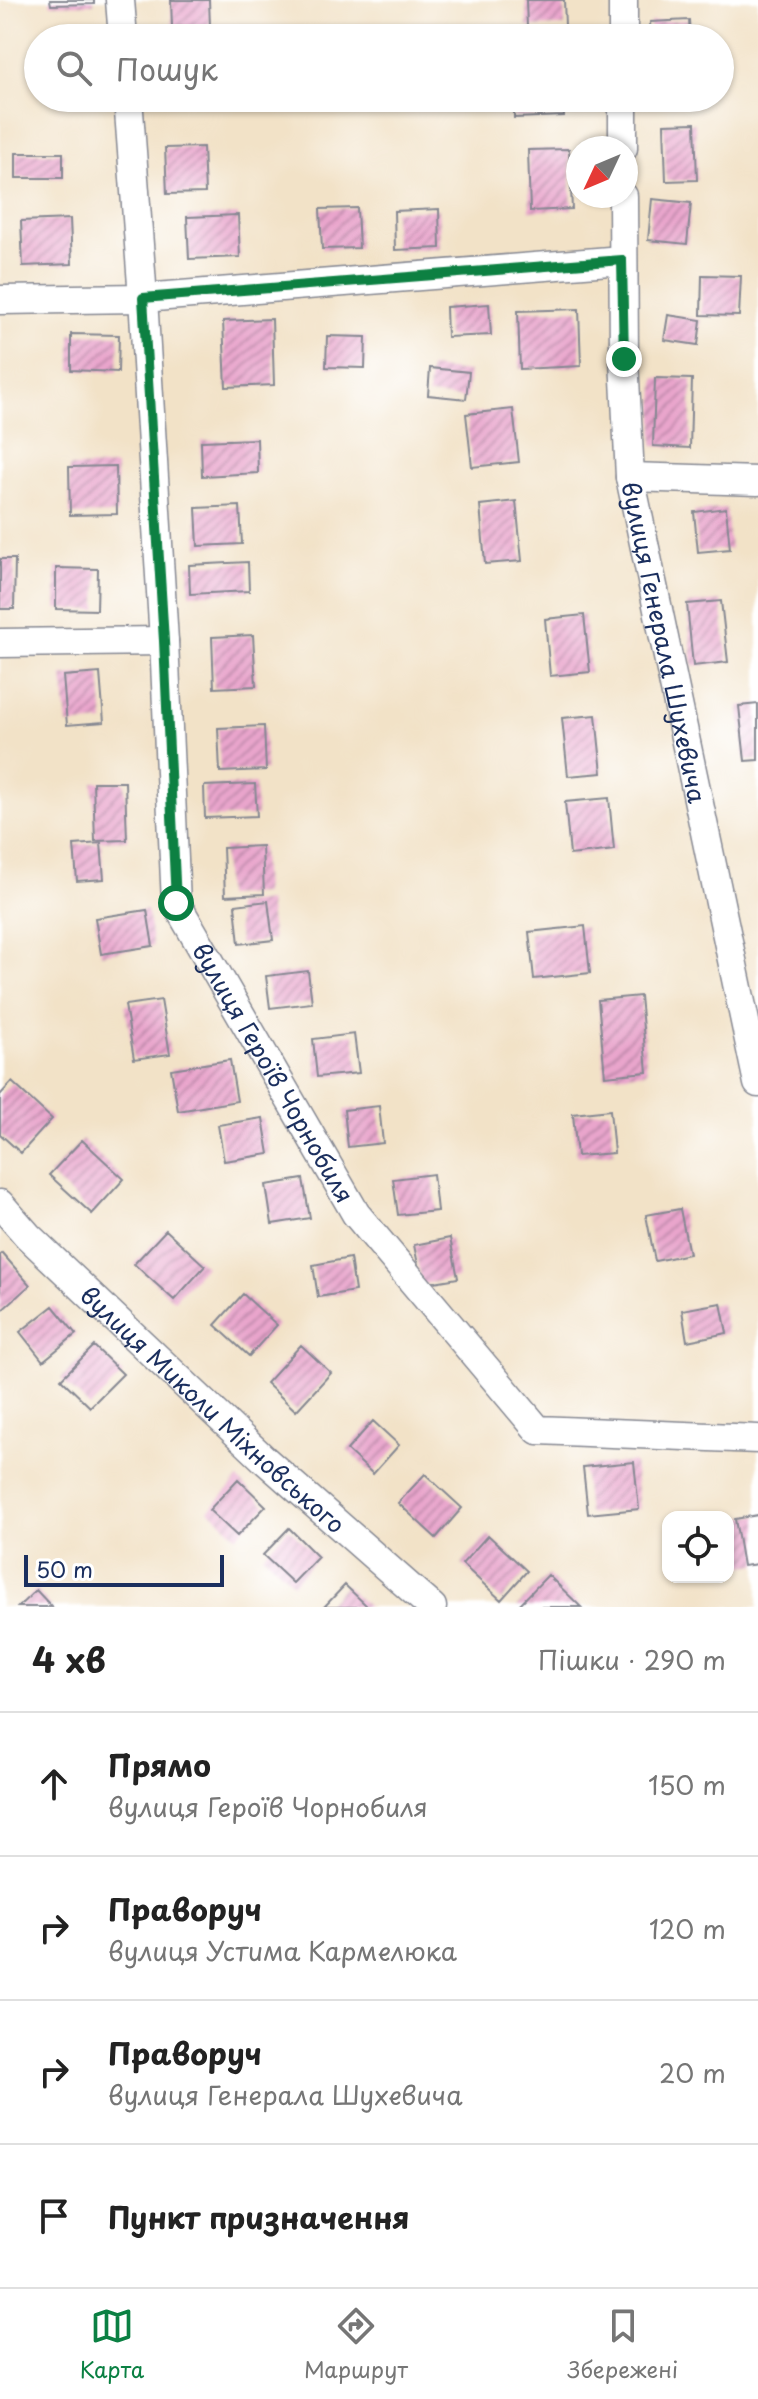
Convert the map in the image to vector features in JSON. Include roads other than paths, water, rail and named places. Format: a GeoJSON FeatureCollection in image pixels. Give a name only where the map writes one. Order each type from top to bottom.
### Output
{"type":"FeatureCollection","features":[{"type":"Feature","properties":{"kind":"street"},"geometry":{"type":"LineString","coordinates":[[120,0],[122,24]]}},
{"type":"Feature","properties":{"kind":"street"},"geometry":{"type":"LineString","coordinates":[[623,0],[623,24]]}},
{"type":"Feature","properties":{"kind":"street","name":"вулиця Героїв Чорнобиля"},"geometry":{"type":"LineString","coordinates":[[129,112],[164,641],[176,903],[356,1214],[538,1430],[758,1439]]}},
{"type":"Feature","properties":{"kind":"street"},"geometry":{"type":"LineString","coordinates":[[623,112],[623,136]]}},
{"type":"Feature","properties":{"kind":"street","name":"вулиця Генерала Шухевича"},"geometry":{"type":"LineString","coordinates":[[623,208],[624,359],[630,477],[758,1083]]}},
{"type":"Feature","properties":{"kind":"street"},"geometry":{"type":"LineString","coordinates":[[0,300],[143,298],[622,260]]}},
{"type":"Feature","properties":{"kind":"street"},"geometry":{"type":"LineString","coordinates":[[630,477],[758,481]]}},
{"type":"Feature","properties":{"kind":"street"},"geometry":{"type":"LineString","coordinates":[[0,643],[164,641]]}},
{"type":"Feature","properties":{"kind":"street","name":"вулиця Миколи Міхновського"},"geometry":{"type":"LineString","coordinates":[[0,1204],[28,1236],[266,1461],[432,1607]]}}]}
